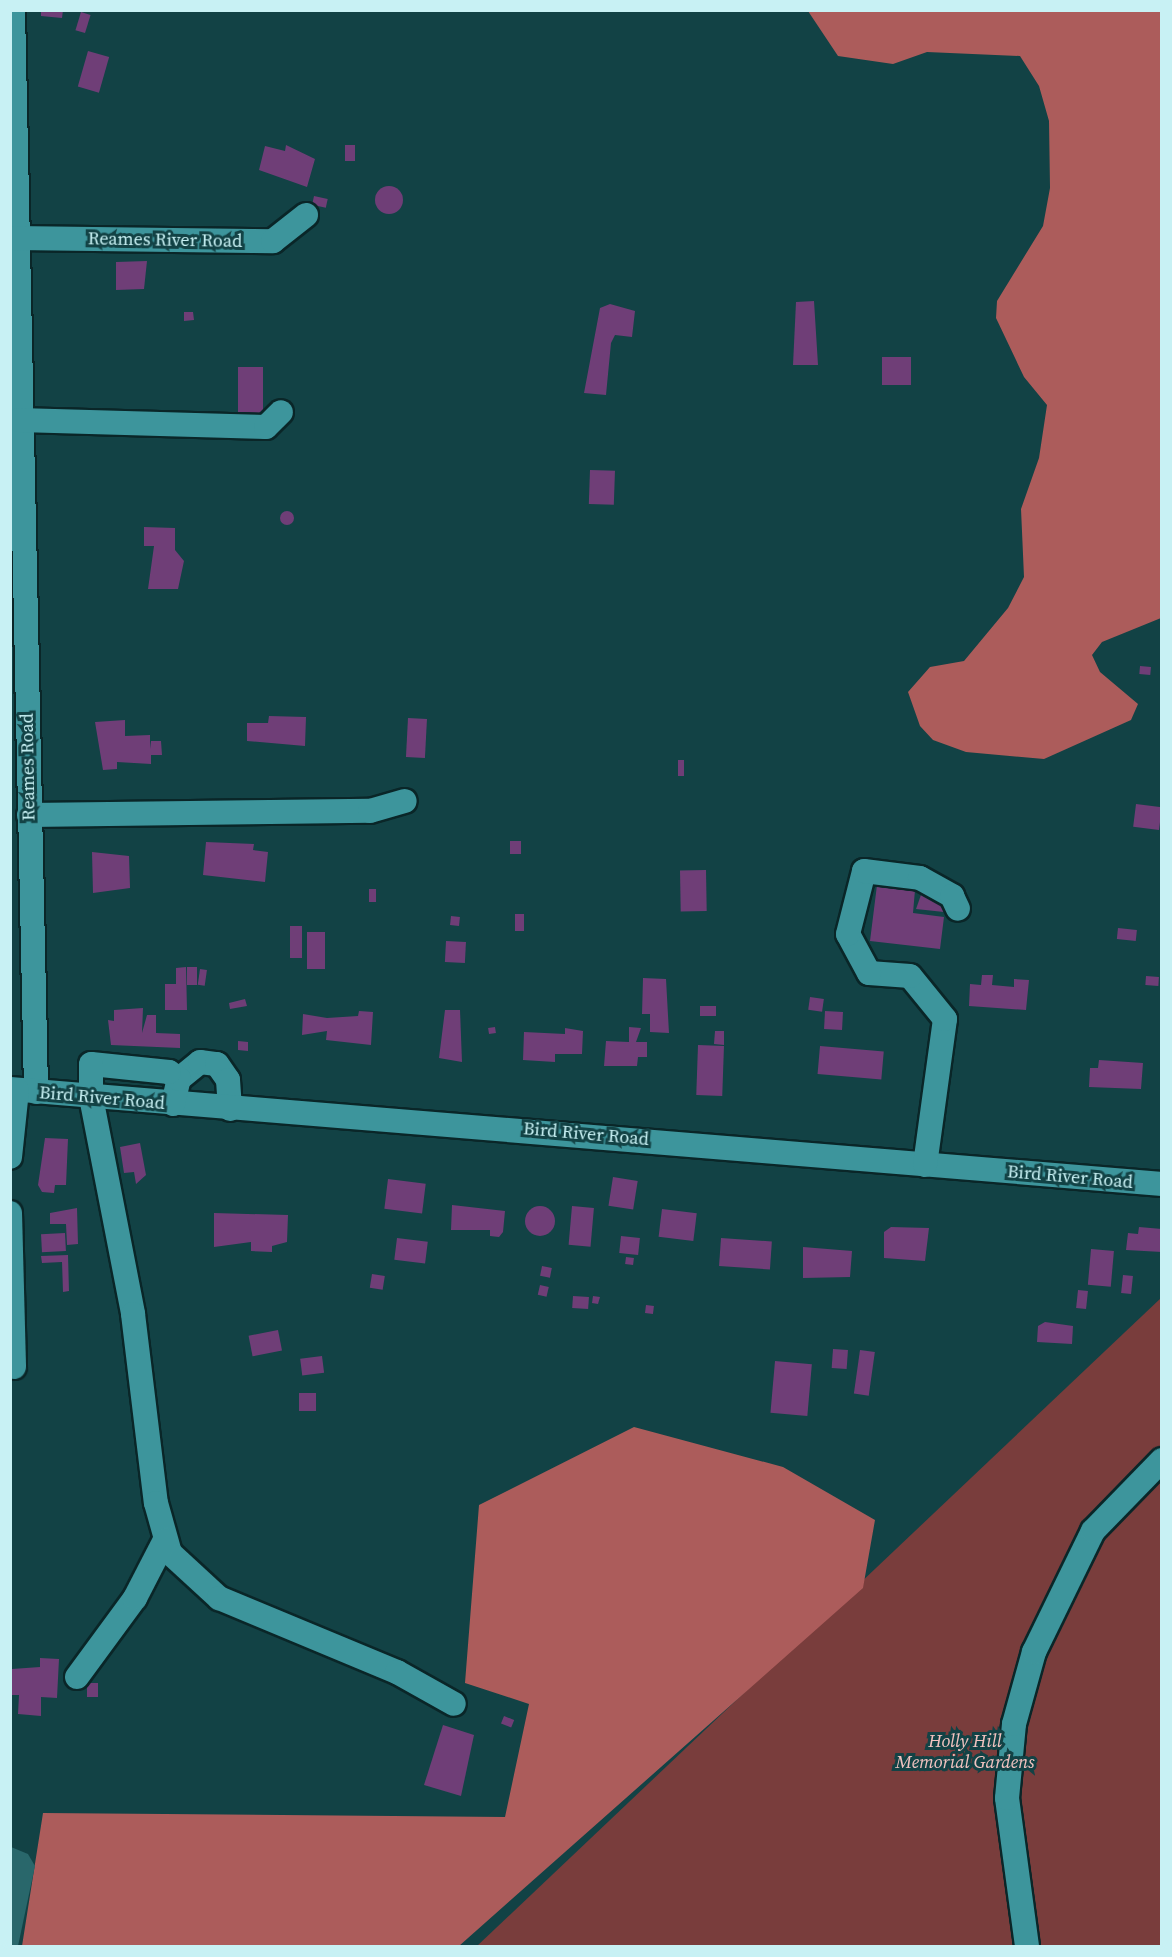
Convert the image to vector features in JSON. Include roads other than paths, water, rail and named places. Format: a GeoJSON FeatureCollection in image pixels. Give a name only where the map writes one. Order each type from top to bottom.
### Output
{"type":"FeatureCollection","features":[{"type":"Feature","properties":{"kind":"street","name":"Reames Road"},"geometry":{"type":"LineString","coordinates":[[10,1157],[21,1090],[29,815],[16,549],[19,420],[12,168],[13,10]]}},
{"type":"Feature","properties":{"kind":"street","name":"Reames River Road"},"geometry":{"type":"LineString","coordinates":[[14,238],[273,241],[306,215]]}},
{"type":"Feature","properties":{"kind":"street"},"geometry":{"type":"LineString","coordinates":[[19,420],[266,427],[281,412]]}},
{"type":"Feature","properties":{"kind":"street"},"geometry":{"type":"LineString","coordinates":[[29,815],[370,811],[405,801]]}},
{"type":"Feature","properties":{"kind":"street"},"geometry":{"type":"LineString","coordinates":[[925,1165],[945,1019],[910,976],[869,973],[848,934],[864,871],[920,878],[952,896],[958,909]]}},
{"type":"Feature","properties":{"kind":"street"},"geometry":{"type":"LineString","coordinates":[[173,1104],[179,1079],[200,1062],[217,1064],[228,1080],[230,1109]]}},
{"type":"Feature","properties":{"kind":"street"},"geometry":{"type":"LineString","coordinates":[[179,1079],[156,1068],[91,1064],[91,1097],[133,1314],[165,1540],[181,1567],[219,1598],[379,1663],[454,1704]]}},
{"type":"Feature","properties":{"kind":"street","name":"Bird River Road"},"geometry":{"type":"LineString","coordinates":[[21,1090],[1161,1184]]}},
{"type":"Feature","properties":{"kind":"street"},"geometry":{"type":"LineString","coordinates":[[10,1213],[14,1367]]}},
{"type":"Feature","properties":{"kind":"street"},"geometry":{"type":"LineString","coordinates":[[1027,1947],[1007,1798],[1014,1724],[1028,1673],[1077,1556],[1112,1508],[1161,1460]]}},
{"type":"Feature","properties":{"kind":"street"},"geometry":{"type":"LineString","coordinates":[[77,1677],[135,1598],[165,1540]]}},
{"type":"Feature","properties":{"kind":"water"},"geometry":{"type":"Polygon","coordinates":[[[11,1847],[28,1854],[35,1866],[18,1946],[11,1946],[11,1847]]]}},
{"type":"Feature","properties":{"kind":"park label","name":"Holly Hill Memorial Gardens"},"geometry":{"type":"Point","coordinates":[965,1752]}}]}
